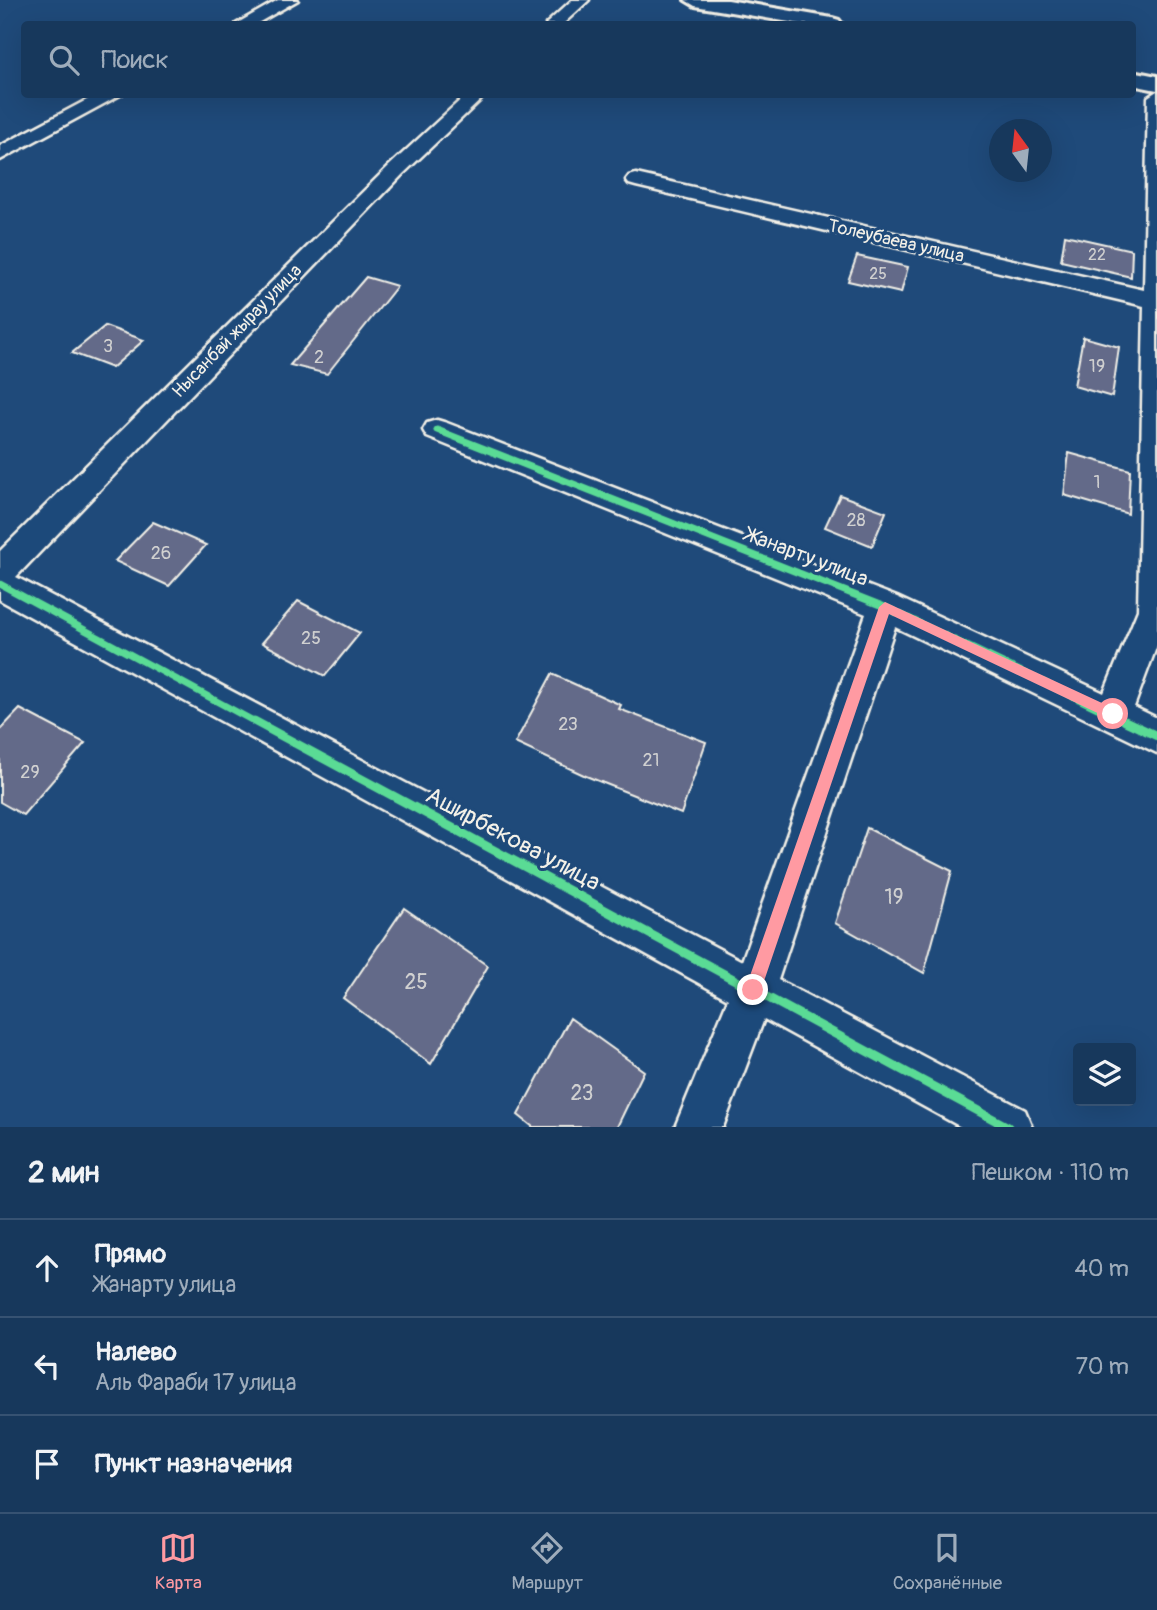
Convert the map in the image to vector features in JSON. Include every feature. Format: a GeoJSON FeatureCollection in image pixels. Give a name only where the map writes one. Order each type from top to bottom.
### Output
{"type":"FeatureCollection","features":[{"type":"Feature","properties":{"kind":"street"},"geometry":{"type":"LineString","coordinates":[[250,21],[290,0]]}},
{"type":"Feature","properties":{"kind":"street"},"geometry":{"type":"LineString","coordinates":[[557,21],[581,0]]}},
{"type":"Feature","properties":{"kind":"street"},"geometry":{"type":"LineString","coordinates":[[695,0],[815,21]]}},
{"type":"Feature","properties":{"kind":"street"},"geometry":{"type":"LineString","coordinates":[[1136,79],[1157,83]]}},
{"type":"Feature","properties":{"kind":"street"},"geometry":{"type":"LineString","coordinates":[[1113,714],[1154,610],[1157,97]]}},
{"type":"Feature","properties":{"kind":"street"},"geometry":{"type":"LineString","coordinates":[[0,154],[105,98]]}},
{"type":"Feature","properties":{"kind":"street","name":"Нысанбай жырау улица"},"geometry":{"type":"LineString","coordinates":[[0,572],[396,170],[474,98]]}},
{"type":"Feature","properties":{"kind":"street","name":"Толеубаева улица"},"geometry":{"type":"LineString","coordinates":[[636,180],[1156,301]]}},
{"type":"Feature","properties":{"kind":"street","name":"Жанарту улица"},"geometry":{"type":"LineString","coordinates":[[437,430],[885,607],[1157,736]]}},
{"type":"Feature","properties":{"kind":"street","name":"Аширбекова улица"},"geometry":{"type":"LineString","coordinates":[[0,584],[1007,1127]]}},
{"type":"Feature","properties":{"kind":"street"},"geometry":{"type":"LineString","coordinates":[[699,1127],[753,990],[885,607]]}},
{"type":"Feature","properties":{"kind":"building"},"geometry":{"type":"Polygon","coordinates":[[[1065,235],[1132,250],[1131,277],[1061,261],[1065,235]]]}},
{"type":"Feature","properties":{"kind":"building"},"geometry":{"type":"Polygon","coordinates":[[[857,256],[908,267],[901,293],[848,281],[857,256]]]}},
{"type":"Feature","properties":{"kind":"building"},"geometry":{"type":"Polygon","coordinates":[[[366,277],[397,286],[327,374],[290,365],[366,277]]]}},
{"type":"Feature","properties":{"kind":"building"},"geometry":{"type":"Polygon","coordinates":[[[105,326],[144,340],[112,368],[72,353],[105,326]]]}},
{"type":"Feature","properties":{"kind":"building"},"geometry":{"type":"Polygon","coordinates":[[[1083,337],[1119,347],[1112,397],[1074,386],[1083,337]]]}},
{"type":"Feature","properties":{"kind":"building"},"geometry":{"type":"Polygon","coordinates":[[[1069,453],[1130,470],[1128,514],[1064,495],[1069,453]]]}},
{"type":"Feature","properties":{"kind":"building"},"geometry":{"type":"Polygon","coordinates":[[[840,495],[886,512],[872,546],[825,527],[840,495]]]}},
{"type":"Feature","properties":{"kind":"building"},"geometry":{"type":"Polygon","coordinates":[[[153,522],[206,545],[169,586],[115,561],[153,522]]]}},
{"type":"Feature","properties":{"kind":"building"},"geometry":{"type":"Polygon","coordinates":[[[298,601],[360,633],[325,676],[262,643],[298,601]]]}},
{"type":"Feature","properties":{"kind":"building"},"geometry":{"type":"Polygon","coordinates":[[[552,674],[621,705],[619,709],[706,742],[681,814],[586,776],[515,743],[552,674]]]}},
{"type":"Feature","properties":{"kind":"building"},"geometry":{"type":"Polygon","coordinates":[[[20,709],[85,743],[23,815],[0,802],[0,730],[20,709]]]}},
{"type":"Feature","properties":{"kind":"building"},"geometry":{"type":"Polygon","coordinates":[[[867,828],[952,871],[924,973],[835,923],[867,828]]]}},
{"type":"Feature","properties":{"kind":"building"},"geometry":{"type":"Polygon","coordinates":[[[404,908],[488,966],[431,1064],[343,998],[404,908]]]}},
{"type":"Feature","properties":{"kind":"building"},"geometry":{"type":"Polygon","coordinates":[[[570,1018],[644,1071],[617,1127],[533,1127],[518,1115],[570,1018]]]}},
{"type":"Feature","properties":{"kind":"cycle path"},"geometry":{"type":"LineString","coordinates":[[437,430],[885,607],[1157,736]]}},
{"type":"Feature","properties":{"kind":"cycle path"},"geometry":{"type":"LineString","coordinates":[[0,584],[1008,1127]]}},
{"type":"Feature","properties":{"kind":"route"},"geometry":{"type":"LineString","coordinates":[[753,990],[885,607],[1113,714]]}}]}
